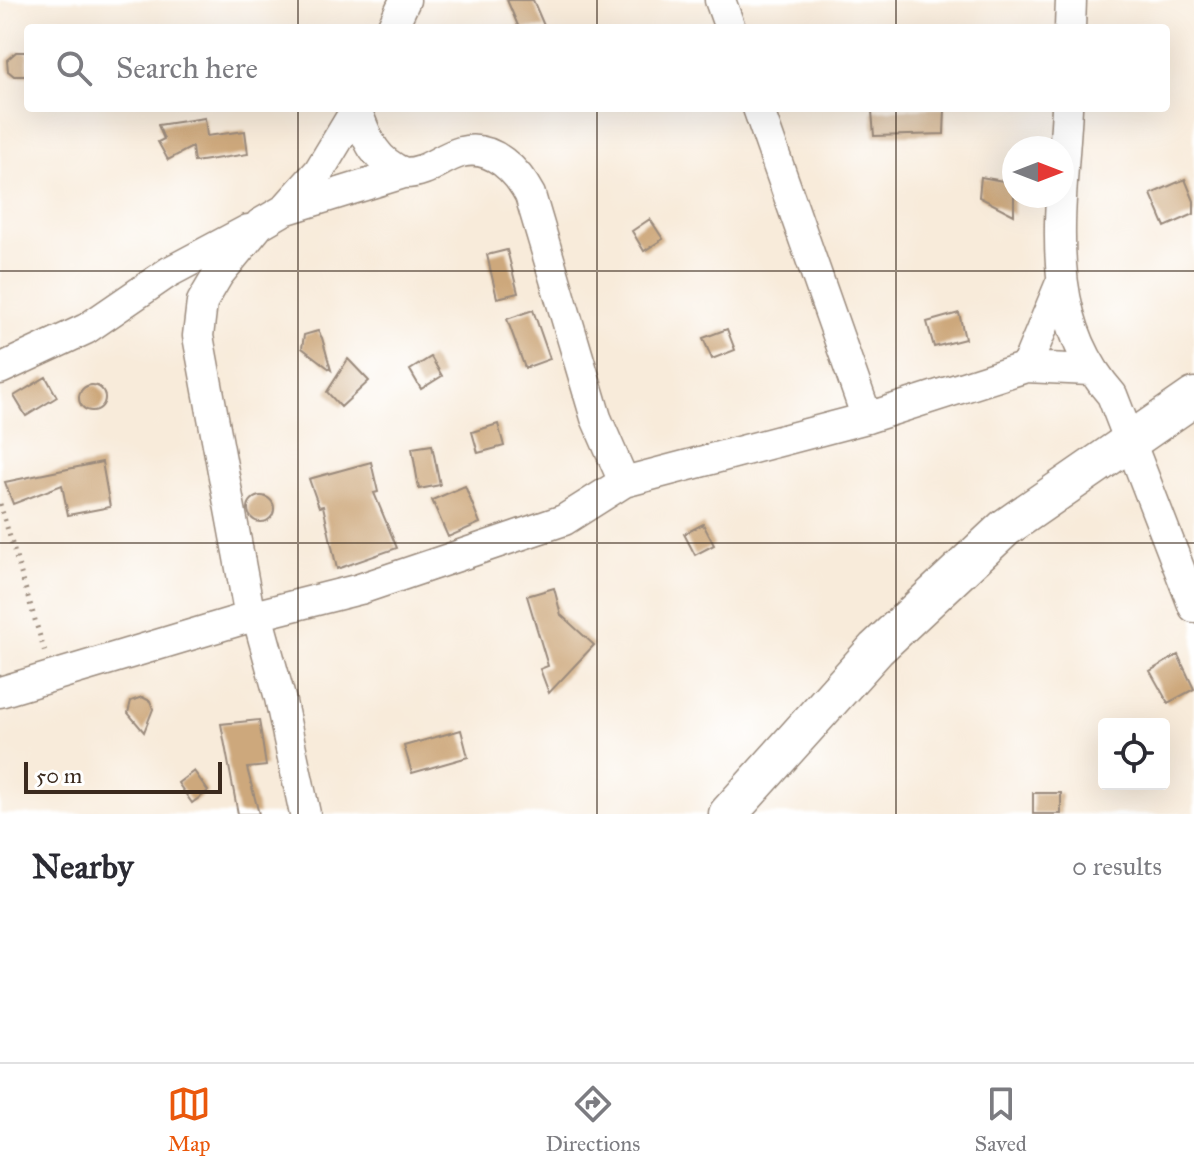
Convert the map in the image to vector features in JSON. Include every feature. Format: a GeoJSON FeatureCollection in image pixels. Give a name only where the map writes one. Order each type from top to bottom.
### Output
{"type":"FeatureCollection","features":[{"type":"Feature","properties":{"kind":"street"},"geometry":{"type":"LineString","coordinates":[[394,24],[405,0]]}},
{"type":"Feature","properties":{"kind":"street"},"geometry":{"type":"LineString","coordinates":[[720,0],[729,24]]}},
{"type":"Feature","properties":{"kind":"street"},"geometry":{"type":"LineString","coordinates":[[1070,24],[1071,0]]}},
{"type":"Feature","properties":{"kind":"street"},"geometry":{"type":"LineString","coordinates":[[305,814],[280,698],[254,616],[198,336],[202,302],[218,275],[319,171],[354,112]]}},
{"type":"Feature","properties":{"kind":"street"},"geometry":{"type":"LineString","coordinates":[[357,112],[372,151],[387,166],[404,173]]}},
{"type":"Feature","properties":{"kind":"street"},"geometry":{"type":"LineString","coordinates":[[759,112],[867,418]]}},
{"type":"Feature","properties":{"kind":"street"},"geometry":{"type":"LineString","coordinates":[[1067,112],[1060,285],[1072,332],[1090,370],[1112,395],[1194,607]]}},
{"type":"Feature","properties":{"kind":"street"},"geometry":{"type":"LineString","coordinates":[[0,369],[86,329],[169,272],[272,217],[404,173],[432,168],[462,152],[483,153],[503,161],[519,174],[530,195],[596,418],[624,482]]}},
{"type":"Feature","properties":{"kind":"street"},"geometry":{"type":"LineString","coordinates":[[1026,367],[1060,285]]}},
{"type":"Feature","properties":{"kind":"street"},"geometry":{"type":"LineString","coordinates":[[0,692],[254,616],[360,589],[564,520],[624,482],[867,418],[1026,367],[1090,370]]}},
{"type":"Feature","properties":{"kind":"street"},"geometry":{"type":"LineString","coordinates":[[728,814],[876,649],[1005,528],[1129,439],[1194,397]]}},
{"type":"Feature","properties":{"kind":"path"},"geometry":{"type":"LineString","coordinates":[[0,504],[52,677]]}},
{"type":"Feature","properties":{"kind":"building"},"geometry":{"type":"Polygon","coordinates":[[[507,0],[533,0],[543,24],[517,24],[507,0]]]}},
{"type":"Feature","properties":{"kind":"building"},"geometry":{"type":"Polygon","coordinates":[[[16,52],[24,52],[24,76],[14,76],[8,71],[7,60],[16,52]]]}},
{"type":"Feature","properties":{"kind":"building"},"geometry":{"type":"Polygon","coordinates":[[[872,112],[945,112],[944,134],[874,136],[872,112]]]}},
{"type":"Feature","properties":{"kind":"building"},"geometry":{"type":"Polygon","coordinates":[[[205,118],[207,136],[245,131],[248,154],[194,162],[192,147],[168,160],[158,142],[164,139],[158,125],[205,118]]]}},
{"type":"Feature","properties":{"kind":"building"},"geometry":{"type":"Polygon","coordinates":[[[981,177],[1002,181],[1002,208],[1014,208],[1014,215],[979,197],[981,177]]]}},
{"type":"Feature","properties":{"kind":"building"},"geometry":{"type":"Polygon","coordinates":[[[1185,179],[1194,201],[1194,214],[1165,227],[1151,194],[1185,179]]]}},
{"type":"Feature","properties":{"kind":"building"},"geometry":{"type":"Polygon","coordinates":[[[650,219],[663,239],[644,251],[632,231],[650,219]]]}},
{"type":"Feature","properties":{"kind":"building"},"geometry":{"type":"Polygon","coordinates":[[[507,250],[518,293],[497,298],[487,255],[507,250]]]}},
{"type":"Feature","properties":{"kind":"building"},"geometry":{"type":"Polygon","coordinates":[[[533,310],[550,359],[525,368],[507,319],[533,310]]]}},
{"type":"Feature","properties":{"kind":"building"},"geometry":{"type":"Polygon","coordinates":[[[959,313],[965,339],[934,347],[927,322],[959,313]]]}},
{"type":"Feature","properties":{"kind":"building"},"geometry":{"type":"Polygon","coordinates":[[[727,329],[735,350],[712,359],[703,338],[727,329]]]}},
{"type":"Feature","properties":{"kind":"building"},"geometry":{"type":"Polygon","coordinates":[[[318,331],[331,370],[302,348],[304,335],[318,331]]]}},
{"type":"Feature","properties":{"kind":"building"},"geometry":{"type":"Polygon","coordinates":[[[431,357],[442,376],[421,389],[410,370],[431,357]]]}},
{"type":"Feature","properties":{"kind":"building"},"geometry":{"type":"Polygon","coordinates":[[[348,359],[369,381],[341,407],[327,392],[348,359]]]}},
{"type":"Feature","properties":{"kind":"building"},"geometry":{"type":"Polygon","coordinates":[[[46,377],[57,397],[26,416],[14,396],[46,377]]]}},
{"type":"Feature","properties":{"kind":"building"},"geometry":{"type":"Polygon","coordinates":[[[92,385],[101,389],[105,398],[101,407],[92,411],[83,407],[79,398],[83,389],[92,385]]]}},
{"type":"Feature","properties":{"kind":"building"},"geometry":{"type":"Polygon","coordinates":[[[498,424],[504,446],[478,453],[472,432],[498,424]]]}},
{"type":"Feature","properties":{"kind":"building"},"geometry":{"type":"Polygon","coordinates":[[[432,445],[440,485],[419,489],[412,448],[432,445]]]}},
{"type":"Feature","properties":{"kind":"building"},"geometry":{"type":"Polygon","coordinates":[[[102,462],[110,507],[68,515],[62,485],[13,504],[5,482],[102,462]]]}},
{"type":"Feature","properties":{"kind":"building"},"geometry":{"type":"Polygon","coordinates":[[[371,462],[378,492],[374,493],[397,548],[337,569],[323,506],[319,507],[309,479],[371,462]]]}},
{"type":"Feature","properties":{"kind":"building"},"geometry":{"type":"Polygon","coordinates":[[[465,486],[480,523],[448,537],[432,500],[465,486]]]}},
{"type":"Feature","properties":{"kind":"building"},"geometry":{"type":"Polygon","coordinates":[[[261,496],[270,500],[274,509],[270,518],[261,522],[252,518],[248,509],[252,500],[261,496]]]}},
{"type":"Feature","properties":{"kind":"building"},"geometry":{"type":"Polygon","coordinates":[[[703,524],[714,545],[695,555],[684,534],[703,524]]]}},
{"type":"Feature","properties":{"kind":"building"},"geometry":{"type":"Polygon","coordinates":[[[554,588],[561,615],[594,645],[549,693],[540,669],[548,666],[527,596],[554,588]]]}},
{"type":"Feature","properties":{"kind":"building"},"geometry":{"type":"Polygon","coordinates":[[[1178,655],[1194,689],[1168,703],[1150,671],[1178,655]]]}},
{"type":"Feature","properties":{"kind":"building"},"geometry":{"type":"Polygon","coordinates":[[[142,697],[150,701],[153,709],[144,732],[128,713],[131,701],[142,697]]]}},
{"type":"Feature","properties":{"kind":"building"},"geometry":{"type":"Polygon","coordinates":[[[259,720],[266,766],[247,768],[259,814],[238,814],[221,724],[259,720]]]}},
{"type":"Feature","properties":{"kind":"building"},"geometry":{"type":"Polygon","coordinates":[[[461,730],[468,757],[412,773],[404,746],[461,730]]]}},
{"type":"Feature","properties":{"kind":"building"},"geometry":{"type":"Polygon","coordinates":[[[194,771],[208,791],[192,803],[178,783],[194,771]]]}},
{"type":"Feature","properties":{"kind":"building"},"geometry":{"type":"Polygon","coordinates":[[[1033,793],[1061,793],[1061,814],[1033,814],[1033,793]]]}}]}
